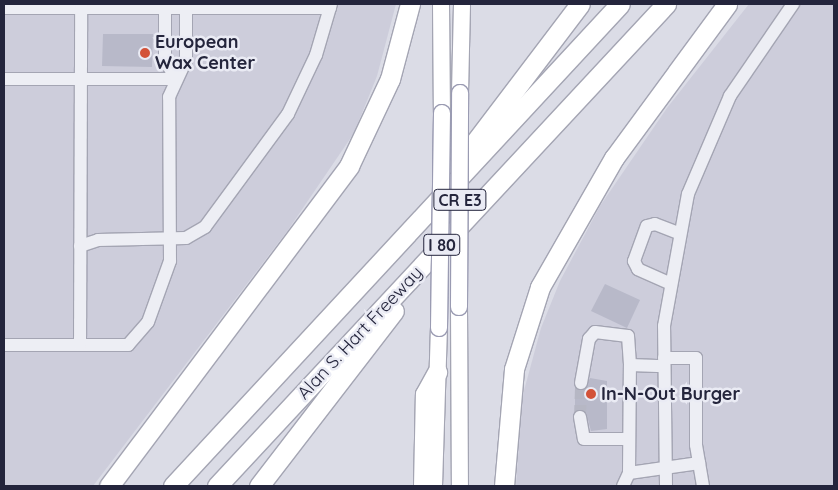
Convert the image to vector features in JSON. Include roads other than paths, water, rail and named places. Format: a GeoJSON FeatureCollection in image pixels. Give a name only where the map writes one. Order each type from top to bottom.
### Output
{"type":"FeatureCollection","features":[{"type":"Feature","properties":{"kind":"highway"},"geometry":{"type":"LineString","coordinates":[[109,486],[349,166],[390,79],[410,4]]}},
{"type":"Feature","properties":{"kind":"highway"},"geometry":{"type":"LineString","coordinates":[[428,211],[486,122],[580,4]]}},
{"type":"Feature","properties":{"kind":"highway","name":"Alan S. Hart Freeway"},"geometry":{"type":"LineString","coordinates":[[173,486],[620,4]]}},
{"type":"Feature","properties":{"kind":"highway","name":"Alan S. Hart Freeway"},"geometry":{"type":"LineString","coordinates":[[217,486],[666,4]]}},
{"type":"Feature","properties":{"kind":"highway"},"geometry":{"type":"LineString","coordinates":[[493,486],[501,415],[540,287],[582,208],[727,4]]}},
{"type":"Feature","properties":{"kind":"highway"},"geometry":{"type":"LineString","coordinates":[[259,486],[459,226]]}},
{"type":"Feature","properties":{"kind":"highway"},"geometry":{"type":"LineString","coordinates":[[504,486],[514,369]]}},
{"type":"Feature","properties":{"kind":"highway"},"geometry":{"type":"LineString","coordinates":[[423,486],[425,394],[437,372]]}},
{"type":"Feature","properties":{"kind":"main road","name":"CR E3"},"geometry":{"type":"LineString","coordinates":[[434,486],[439,328],[442,113],[441,4]]}},
{"type":"Feature","properties":{"kind":"main road","name":"CR E3"},"geometry":{"type":"LineString","coordinates":[[460,486],[459,307],[462,4]]}},
{"type":"Feature","properties":{"kind":"street"},"geometry":{"type":"LineString","coordinates":[[666,486],[664,472],[664,362],[669,283],[679,233],[713,128],[751,63],[793,4]]}},
{"type":"Feature","properties":{"kind":"street"},"geometry":{"type":"LineString","coordinates":[[165,6],[165,60],[176,79]]}},
{"type":"Feature","properties":{"kind":"street"},"geometry":{"type":"LineString","coordinates":[[4,345],[128,345],[148,322],[168,275],[170,238],[168,97],[186,60],[186,6]]}},
{"type":"Feature","properties":{"kind":"street"},"geometry":{"type":"LineString","coordinates":[[4,8],[331,6],[316,55],[288,114],[239,187],[205,227],[186,238],[98,240],[80,246]]}},
{"type":"Feature","properties":{"kind":"street"},"geometry":{"type":"LineString","coordinates":[[80,345],[81,8]]}},
{"type":"Feature","properties":{"kind":"street"},"geometry":{"type":"LineString","coordinates":[[4,79],[176,79]]}},
{"type":"Feature","properties":{"kind":"street"},"geometry":{"type":"LineString","coordinates":[[669,283],[638,269],[634,261],[647,226],[655,224],[679,233]]}},
{"type":"Feature","properties":{"kind":"street"},"geometry":{"type":"LineString","coordinates":[[580,383],[589,339],[595,332],[628,336],[630,365],[629,473],[623,486]]}},
{"type":"Feature","properties":{"kind":"street"},"geometry":{"type":"LineString","coordinates":[[630,365],[696,358],[699,463],[703,486]]}},
{"type":"Feature","properties":{"kind":"street"},"geometry":{"type":"LineString","coordinates":[[580,417],[584,439],[630,439]]}},
{"type":"Feature","properties":{"kind":"street"},"geometry":{"type":"LineString","coordinates":[[629,473],[664,472],[699,463]]}},
{"type":"Feature","properties":{"kind":"tunnel"},"geometry":{"type":"LineString","coordinates":[[580,417],[581,383]]}},
{"type":"Feature","properties":{"kind":"place","name":"European Wax Center"},"geometry":{"type":"Point","coordinates":[145,53]}},
{"type":"Feature","properties":{"kind":"place","name":"In-N-Out Burger"},"geometry":{"type":"Point","coordinates":[591,394]}}]}
